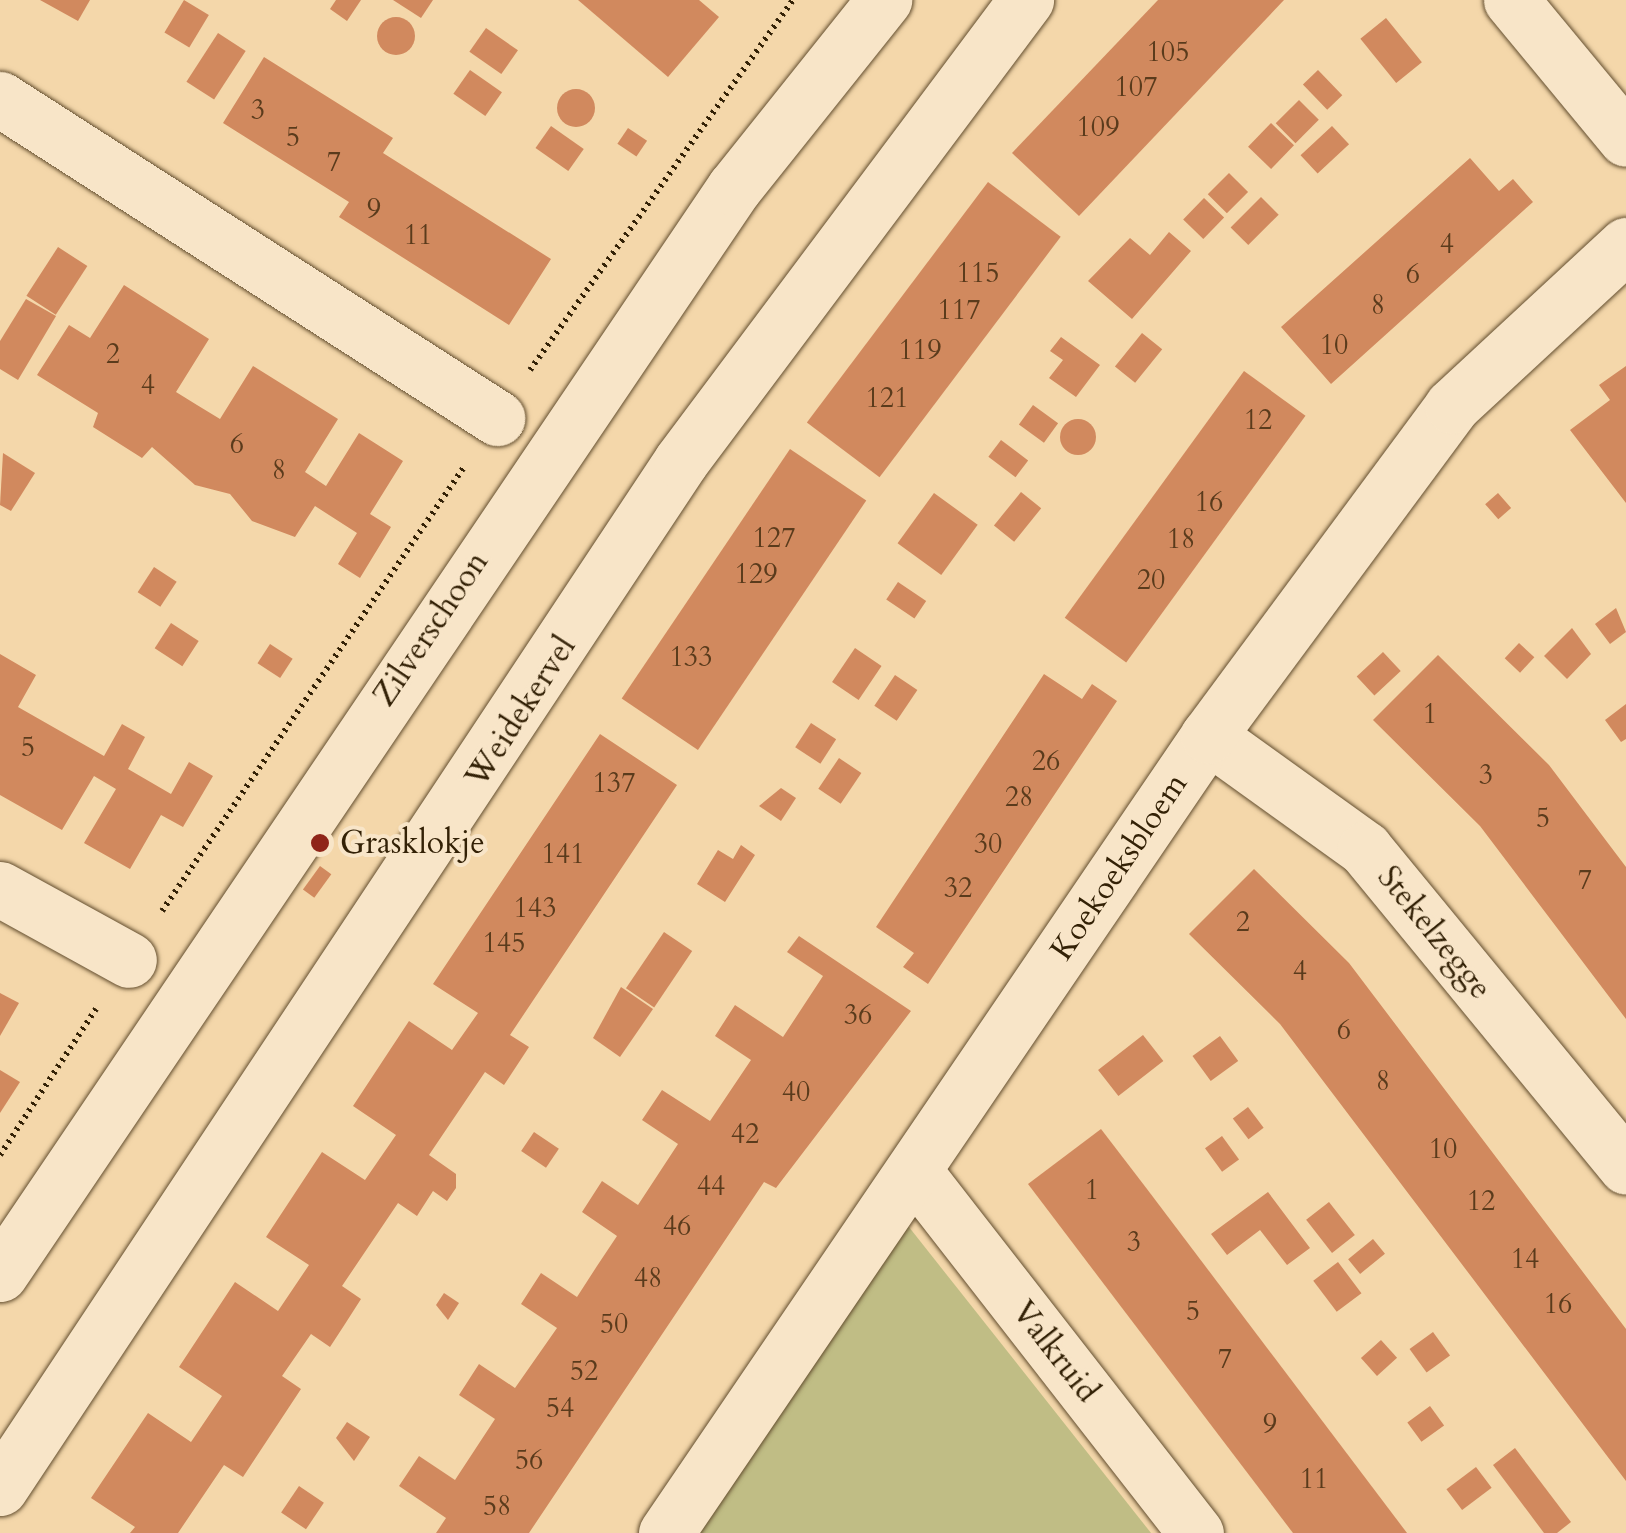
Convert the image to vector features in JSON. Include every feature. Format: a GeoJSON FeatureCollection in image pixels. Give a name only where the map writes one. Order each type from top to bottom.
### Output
{"type":"FeatureCollection","features":[{"type":"Feature","properties":{"kind":"street","name":"Zilverschoon"},"geometry":{"type":"LineString","coordinates":[[0,1274],[734,188],[884,0]]}},
{"type":"Feature","properties":{"kind":"street","name":"Weidekervel"},"geometry":{"type":"LineString","coordinates":[[0,1488],[681,461],[1026,0]]}},
{"type":"Feature","properties":{"kind":"street"},"geometry":{"type":"LineString","coordinates":[[1511,0],[1626,139]]}},
{"type":"Feature","properties":{"kind":"street"},"geometry":{"type":"LineString","coordinates":[[0,100],[497,418]]}},
{"type":"Feature","properties":{"kind":"street","name":"Koekoeksbloem"},"geometry":{"type":"LineString","coordinates":[[666,1533],[1208,736],[1452,406],[1626,246]]}},
{"type":"Feature","properties":{"kind":"street","name":"Stekelzegge"},"geometry":{"type":"LineString","coordinates":[[1208,736],[1365,849],[1626,1167]]}},
{"type":"Feature","properties":{"kind":"street"},"geometry":{"type":"LineString","coordinates":[[0,889],[128,960]]}},
{"type":"Feature","properties":{"kind":"street","name":"Valkruid"},"geometry":{"type":"LineString","coordinates":[[914,1171],[1196,1533]]}},
{"type":"Feature","properties":{"kind":"path"},"geometry":{"type":"LineString","coordinates":[[0,1155],[128,960],[696,126],[793,0]]}},
{"type":"Feature","properties":{"kind":"shaded area"},"geometry":{"type":"Polygon","coordinates":[[[905,1222],[1151,1533],[696,1533],[905,1222]]]}},
{"type":"Feature","properties":{"kind":"building"},"geometry":{"type":"Polygon","coordinates":[[[40,0],[90,0],[78,21],[40,0]]]}},
{"type":"Feature","properties":{"kind":"building"},"geometry":{"type":"Polygon","coordinates":[[[184,0],[209,15],[189,48],[164,33],[184,0]]]}},
{"type":"Feature","properties":{"kind":"building"},"geometry":{"type":"Polygon","coordinates":[[[336,0],[361,0],[347,21],[330,9],[336,0]]]}},
{"type":"Feature","properties":{"kind":"building"},"geometry":{"type":"Polygon","coordinates":[[[393,0],[433,0],[421,18],[393,0]]]}},
{"type":"Feature","properties":{"kind":"building"},"geometry":{"type":"Polygon","coordinates":[[[578,0],[699,0],[719,17],[668,77],[578,0]]]}},
{"type":"Feature","properties":{"kind":"building"},"geometry":{"type":"Polygon","coordinates":[[[1158,0],[1284,0],[1079,216],[1012,153],[1158,0]]]}},
{"type":"Feature","properties":{"kind":"building"},"geometry":{"type":"Polygon","coordinates":[[[396,17],[410,22],[415,36],[410,50],[396,55],[382,50],[377,36],[382,22],[396,17]]]}},
{"type":"Feature","properties":{"kind":"building"},"geometry":{"type":"Polygon","coordinates":[[[1386,18],[1422,62],[1396,83],[1360,39],[1386,18]]]}},
{"type":"Feature","properties":{"kind":"building"},"geometry":{"type":"Polygon","coordinates":[[[486,28],[518,50],[501,74],[469,52],[486,28]]]}},
{"type":"Feature","properties":{"kind":"building"},"geometry":{"type":"Polygon","coordinates":[[[218,33],[246,51],[214,100],[186,82],[218,33]]]}},
{"type":"Feature","properties":{"kind":"building"},"geometry":{"type":"Polygon","coordinates":[[[264,57],[393,138],[383,153],[551,259],[509,325],[339,217],[349,202],[223,123],[264,57]]]}},
{"type":"Feature","properties":{"kind":"building"},"geometry":{"type":"Polygon","coordinates":[[[470,70],[502,92],[485,116],[453,94],[470,70]]]}},
{"type":"Feature","properties":{"kind":"building"},"geometry":{"type":"Polygon","coordinates":[[[1318,70],[1342,95],[1327,110],[1303,85],[1318,70]]]}},
{"type":"Feature","properties":{"kind":"building"},"geometry":{"type":"Polygon","coordinates":[[[576,89],[589,95],[595,108],[589,121],[576,127],[563,121],[557,108],[563,95],[576,89]]]}},
{"type":"Feature","properties":{"kind":"building"},"geometry":{"type":"Polygon","coordinates":[[[1299,100],[1319,120],[1295,143],[1276,123],[1299,100]]]}},
{"type":"Feature","properties":{"kind":"building"},"geometry":{"type":"Polygon","coordinates":[[[1271,123],[1294,145],[1271,169],[1248,147],[1271,123]]]}},
{"type":"Feature","properties":{"kind":"building"},"geometry":{"type":"Polygon","coordinates":[[[551,126],[584,149],[568,171],[536,148],[551,126]]]}},
{"type":"Feature","properties":{"kind":"building"},"geometry":{"type":"Polygon","coordinates":[[[1332,126],[1349,144],[1318,174],[1301,155],[1332,126]]]}},
{"type":"Feature","properties":{"kind":"building"},"geometry":{"type":"Polygon","coordinates":[[[628,128],[647,141],[636,157],[617,144],[628,128]]]}},
{"type":"Feature","properties":{"kind":"building"},"geometry":{"type":"Polygon","coordinates":[[[1470,158],[1499,191],[1513,179],[1533,202],[1331,384],[1281,327],[1470,158]]]}},
{"type":"Feature","properties":{"kind":"building"},"geometry":{"type":"Polygon","coordinates":[[[1229,173],[1248,192],[1227,213],[1208,194],[1229,173]]]}},
{"type":"Feature","properties":{"kind":"building"},"geometry":{"type":"Polygon","coordinates":[[[988,182],[1061,237],[880,477],[807,422],[988,182]]]}},
{"type":"Feature","properties":{"kind":"building"},"geometry":{"type":"Polygon","coordinates":[[[1261,197],[1279,215],[1248,245],[1231,227],[1261,197]]]}},
{"type":"Feature","properties":{"kind":"building"},"geometry":{"type":"Polygon","coordinates":[[[1204,198],[1224,217],[1203,239],[1183,220],[1204,198]]]}},
{"type":"Feature","properties":{"kind":"building"},"geometry":{"type":"Polygon","coordinates":[[[1169,232],[1191,251],[1132,319],[1088,281],[1130,238],[1150,255],[1169,232]]]}},
{"type":"Feature","properties":{"kind":"building"},"geometry":{"type":"Polygon","coordinates":[[[58,247],[87,266],[56,315],[26,296],[58,247]]]}},
{"type":"Feature","properties":{"kind":"building"},"geometry":{"type":"Polygon","coordinates":[[[124,285],[209,339],[176,392],[220,419],[253,366],[338,419],[305,472],[326,486],[359,433],[403,461],[370,514],[391,527],[360,578],[338,564],[357,533],[315,506],[295,537],[252,521],[230,494],[195,485],[152,447],[142,458],[93,427],[98,413],[37,375],[69,325],[90,338],[124,285]]]}},
{"type":"Feature","properties":{"kind":"building"},"geometry":{"type":"Polygon","coordinates":[[[26,299],[56,316],[18,380],[0,369],[0,341],[26,299]]]}},
{"type":"Feature","properties":{"kind":"building"},"geometry":{"type":"Polygon","coordinates":[[[1142,333],[1162,349],[1135,383],[1115,366],[1142,333]]]}},
{"type":"Feature","properties":{"kind":"building"},"geometry":{"type":"Polygon","coordinates":[[[1061,337],[1100,365],[1076,397],[1049,378],[1063,360],[1050,351],[1061,337]]]}},
{"type":"Feature","properties":{"kind":"building"},"geometry":{"type":"Polygon","coordinates":[[[1626,366],[1626,503],[1570,430],[1610,400],[1599,385],[1626,366]]]}},
{"type":"Feature","properties":{"kind":"building"},"geometry":{"type":"Polygon","coordinates":[[[1244,371],[1305,416],[1126,662],[1065,618],[1244,371]]]}},
{"type":"Feature","properties":{"kind":"building"},"geometry":{"type":"Polygon","coordinates":[[[1033,405],[1058,423],[1044,443],[1019,424],[1033,405]]]}},
{"type":"Feature","properties":{"kind":"building"},"geometry":{"type":"Polygon","coordinates":[[[1078,419],[1091,424],[1096,437],[1091,450],[1078,455],[1065,450],[1060,437],[1065,424],[1078,419]]]}},
{"type":"Feature","properties":{"kind":"building"},"geometry":{"type":"Polygon","coordinates":[[[1001,440],[1028,460],[1016,477],[988,457],[1001,440]]]}},
{"type":"Feature","properties":{"kind":"building"},"geometry":{"type":"Polygon","coordinates":[[[790,449],[866,500],[698,750],[622,699],[790,449]]]}},
{"type":"Feature","properties":{"kind":"building"},"geometry":{"type":"Polygon","coordinates":[[[3,453],[35,473],[11,511],[0,505],[3,453]]]}},
{"type":"Feature","properties":{"kind":"building"},"geometry":{"type":"Polygon","coordinates":[[[1021,492],[1041,508],[1014,542],[994,525],[1021,492]]]}},
{"type":"Feature","properties":{"kind":"building"},"geometry":{"type":"Polygon","coordinates":[[[934,493],[978,525],[941,575],[898,543],[934,493]]]}},
{"type":"Feature","properties":{"kind":"building"},"geometry":{"type":"Polygon","coordinates":[[[1498,493],[1511,508],[1498,519],[1485,504],[1498,493]]]}},
{"type":"Feature","properties":{"kind":"building"},"geometry":{"type":"Polygon","coordinates":[[[154,567],[177,582],[160,607],[138,592],[154,567]]]}},
{"type":"Feature","properties":{"kind":"building"},"geometry":{"type":"Polygon","coordinates":[[[898,582],[926,601],[914,618],[886,599],[898,582]]]}},
{"type":"Feature","properties":{"kind":"building"},"geometry":{"type":"Polygon","coordinates":[[[1616,608],[1626,632],[1610,644],[1595,624],[1616,608]]]}},
{"type":"Feature","properties":{"kind":"building"},"geometry":{"type":"Polygon","coordinates":[[[171,623],[199,641],[182,666],[155,648],[171,623]]]}},
{"type":"Feature","properties":{"kind":"building"},"geometry":{"type":"Polygon","coordinates":[[[1572,628],[1591,654],[1567,679],[1544,656],[1572,628]]]}},
{"type":"Feature","properties":{"kind":"building"},"geometry":{"type":"Polygon","coordinates":[[[1519,643],[1534,657],[1520,673],[1505,658],[1519,643]]]}},
{"type":"Feature","properties":{"kind":"building"},"geometry":{"type":"Polygon","coordinates":[[[270,644],[293,659],[280,678],[257,663],[270,644]]]}},
{"type":"Feature","properties":{"kind":"building"},"geometry":{"type":"Polygon","coordinates":[[[855,648],[882,666],[859,700],[832,682],[855,648]]]}},
{"type":"Feature","properties":{"kind":"building"},"geometry":{"type":"Polygon","coordinates":[[[1383,652],[1401,671],[1374,696],[1357,677],[1383,652]]]}},
{"type":"Feature","properties":{"kind":"building"},"geometry":{"type":"Polygon","coordinates":[[[0,654],[36,675],[18,707],[104,756],[122,724],[145,737],[128,769],[171,794],[189,762],[213,776],[183,827],[161,815],[130,869],[84,843],[116,789],[94,776],[62,830],[0,795],[0,654]]]}},
{"type":"Feature","properties":{"kind":"building"},"geometry":{"type":"Polygon","coordinates":[[[1438,655],[1549,765],[1626,867],[1626,1019],[1480,826],[1373,720],[1438,655]]]}},
{"type":"Feature","properties":{"kind":"building"},"geometry":{"type":"Polygon","coordinates":[[[1044,674],[1082,699],[1092,684],[1117,701],[928,984],[903,967],[914,953],[876,927],[1044,674]]]}},
{"type":"Feature","properties":{"kind":"building"},"geometry":{"type":"Polygon","coordinates":[[[895,675],[917,690],[897,721],[874,706],[895,675]]]}},
{"type":"Feature","properties":{"kind":"building"},"geometry":{"type":"Polygon","coordinates":[[[1626,704],[1626,739],[1621,742],[1605,720],[1626,704]]]}},
{"type":"Feature","properties":{"kind":"building"},"geometry":{"type":"Polygon","coordinates":[[[811,723],[836,739],[820,764],[795,747],[811,723]]]}},
{"type":"Feature","properties":{"kind":"building"},"geometry":{"type":"Polygon","coordinates":[[[600,734],[677,785],[510,1035],[529,1047],[504,1085],[485,1072],[429,1155],[456,1174],[456,1188],[447,1201],[433,1191],[417,1216],[398,1203],[342,1286],[361,1299],[330,1347],[311,1334],[282,1376],[301,1389],[243,1477],[224,1465],[178,1533],[130,1533],[135,1527],[91,1498],[148,1413],[191,1442],[222,1396],[179,1367],[235,1282],[278,1311],[309,1265],[266,1237],[322,1152],[365,1180],[396,1135],[353,1106],[409,1021],[452,1050],[478,1013],[433,984],[600,734]]]}},
{"type":"Feature","properties":{"kind":"building"},"geometry":{"type":"Polygon","coordinates":[[[839,758],[861,773],[841,804],[818,789],[839,758]]]}},
{"type":"Feature","properties":{"kind":"building"},"geometry":{"type":"Polygon","coordinates":[[[781,788],[796,798],[781,821],[759,806],[781,788]]]}},
{"type":"Feature","properties":{"kind":"building"},"geometry":{"type":"Polygon","coordinates":[[[741,845],[755,855],[725,902],[697,884],[718,850],[733,859],[741,845]]]}},
{"type":"Feature","properties":{"kind":"building"},"geometry":{"type":"Polygon","coordinates":[[[320,866],[331,874],[314,898],[303,889],[320,866]]]}},
{"type":"Feature","properties":{"kind":"building"},"geometry":{"type":"Polygon","coordinates":[[[1254,869],[1349,963],[1626,1329],[1626,1481],[1280,1024],[1189,934],[1254,869]]]}},
{"type":"Feature","properties":{"kind":"building"},"geometry":{"type":"Polygon","coordinates":[[[664,932],[692,951],[654,1007],[626,988],[664,932]]]}},
{"type":"Feature","properties":{"kind":"building"},"geometry":{"type":"Polygon","coordinates":[[[799,936],[911,1011],[776,1188],[764,1182],[529,1533],[436,1533],[446,1518],[399,1486],[419,1456],[455,1480],[495,1419],[459,1395],[479,1364],[515,1388],[557,1328],[521,1304],[541,1273],[577,1297],[617,1236],[582,1212],[602,1181],[638,1205],[678,1144],[642,1120],[662,1090],[710,1121],[751,1060],[715,1036],[735,1005],[783,1037],[823,976],[787,952],[799,936]]]}},
{"type":"Feature","properties":{"kind":"building"},"geometry":{"type":"Polygon","coordinates":[[[621,987],[653,1009],[620,1057],[593,1038],[621,987]]]}},
{"type":"Feature","properties":{"kind":"building"},"geometry":{"type":"Polygon","coordinates":[[[0,993],[19,1003],[0,1036],[0,993]]]}},
{"type":"Feature","properties":{"kind":"building"},"geometry":{"type":"Polygon","coordinates":[[[1143,1035],[1163,1061],[1118,1096],[1098,1070],[1143,1035]]]}},
{"type":"Feature","properties":{"kind":"building"},"geometry":{"type":"Polygon","coordinates":[[[1220,1036],[1238,1061],[1211,1081],[1192,1056],[1220,1036]]]}},
{"type":"Feature","properties":{"kind":"building"},"geometry":{"type":"Polygon","coordinates":[[[0,1070],[20,1082],[0,1113],[0,1070]]]}},
{"type":"Feature","properties":{"kind":"building"},"geometry":{"type":"Polygon","coordinates":[[[1248,1107],[1264,1128],[1248,1139],[1233,1118],[1248,1107]]]}},
{"type":"Feature","properties":{"kind":"building"},"geometry":{"type":"Polygon","coordinates":[[[1101,1129],[1407,1533],[1293,1533],[1028,1184],[1101,1129]]]}},
{"type":"Feature","properties":{"kind":"building"},"geometry":{"type":"Polygon","coordinates":[[[534,1132],[559,1149],[546,1168],[521,1151],[534,1132]]]}},
{"type":"Feature","properties":{"kind":"building"},"geometry":{"type":"Polygon","coordinates":[[[1222,1136],[1239,1159],[1222,1172],[1205,1148],[1222,1136]]]}},
{"type":"Feature","properties":{"kind":"building"},"geometry":{"type":"Polygon","coordinates":[[[1268,1192],[1310,1248],[1287,1265],[1260,1230],[1227,1255],[1211,1234],[1268,1192]]]}},
{"type":"Feature","properties":{"kind":"building"},"geometry":{"type":"Polygon","coordinates":[[[1329,1202],[1355,1235],[1332,1253],[1306,1220],[1329,1202]]]}},
{"type":"Feature","properties":{"kind":"building"},"geometry":{"type":"Polygon","coordinates":[[[1373,1239],[1385,1254],[1360,1274],[1348,1259],[1373,1239]]]}},
{"type":"Feature","properties":{"kind":"building"},"geometry":{"type":"Polygon","coordinates":[[[1338,1262],[1361,1293],[1337,1312],[1313,1281],[1338,1262]]]}},
{"type":"Feature","properties":{"kind":"building"},"geometry":{"type":"Polygon","coordinates":[[[444,1293],[459,1303],[448,1320],[436,1305],[444,1293]]]}},
{"type":"Feature","properties":{"kind":"building"},"geometry":{"type":"Polygon","coordinates":[[[1433,1332],[1450,1355],[1427,1373],[1410,1349],[1433,1332]]]}},
{"type":"Feature","properties":{"kind":"building"},"geometry":{"type":"Polygon","coordinates":[[[1381,1340],[1397,1358],[1377,1376],[1361,1358],[1381,1340]]]}},
{"type":"Feature","properties":{"kind":"building"},"geometry":{"type":"Polygon","coordinates":[[[1430,1406],[1444,1425],[1421,1442],[1407,1422],[1430,1406]]]}},
{"type":"Feature","properties":{"kind":"building"},"geometry":{"type":"Polygon","coordinates":[[[347,1422],[370,1437],[354,1461],[336,1438],[347,1422]]]}},
{"type":"Feature","properties":{"kind":"building"},"geometry":{"type":"Polygon","coordinates":[[[1515,1448],[1571,1522],[1557,1533],[1544,1533],[1493,1465],[1515,1448]]]}},
{"type":"Feature","properties":{"kind":"building"},"geometry":{"type":"Polygon","coordinates":[[[1476,1467],[1492,1488],[1462,1510],[1446,1489],[1476,1467]]]}},
{"type":"Feature","properties":{"kind":"building"},"geometry":{"type":"Polygon","coordinates":[[[299,1486],[324,1503],[306,1529],[281,1513],[299,1486]]]}},
{"type":"Feature","properties":{"kind":"place","name":"Grasklokje"},"geometry":{"type":"Point","coordinates":[320,843]}}]}
